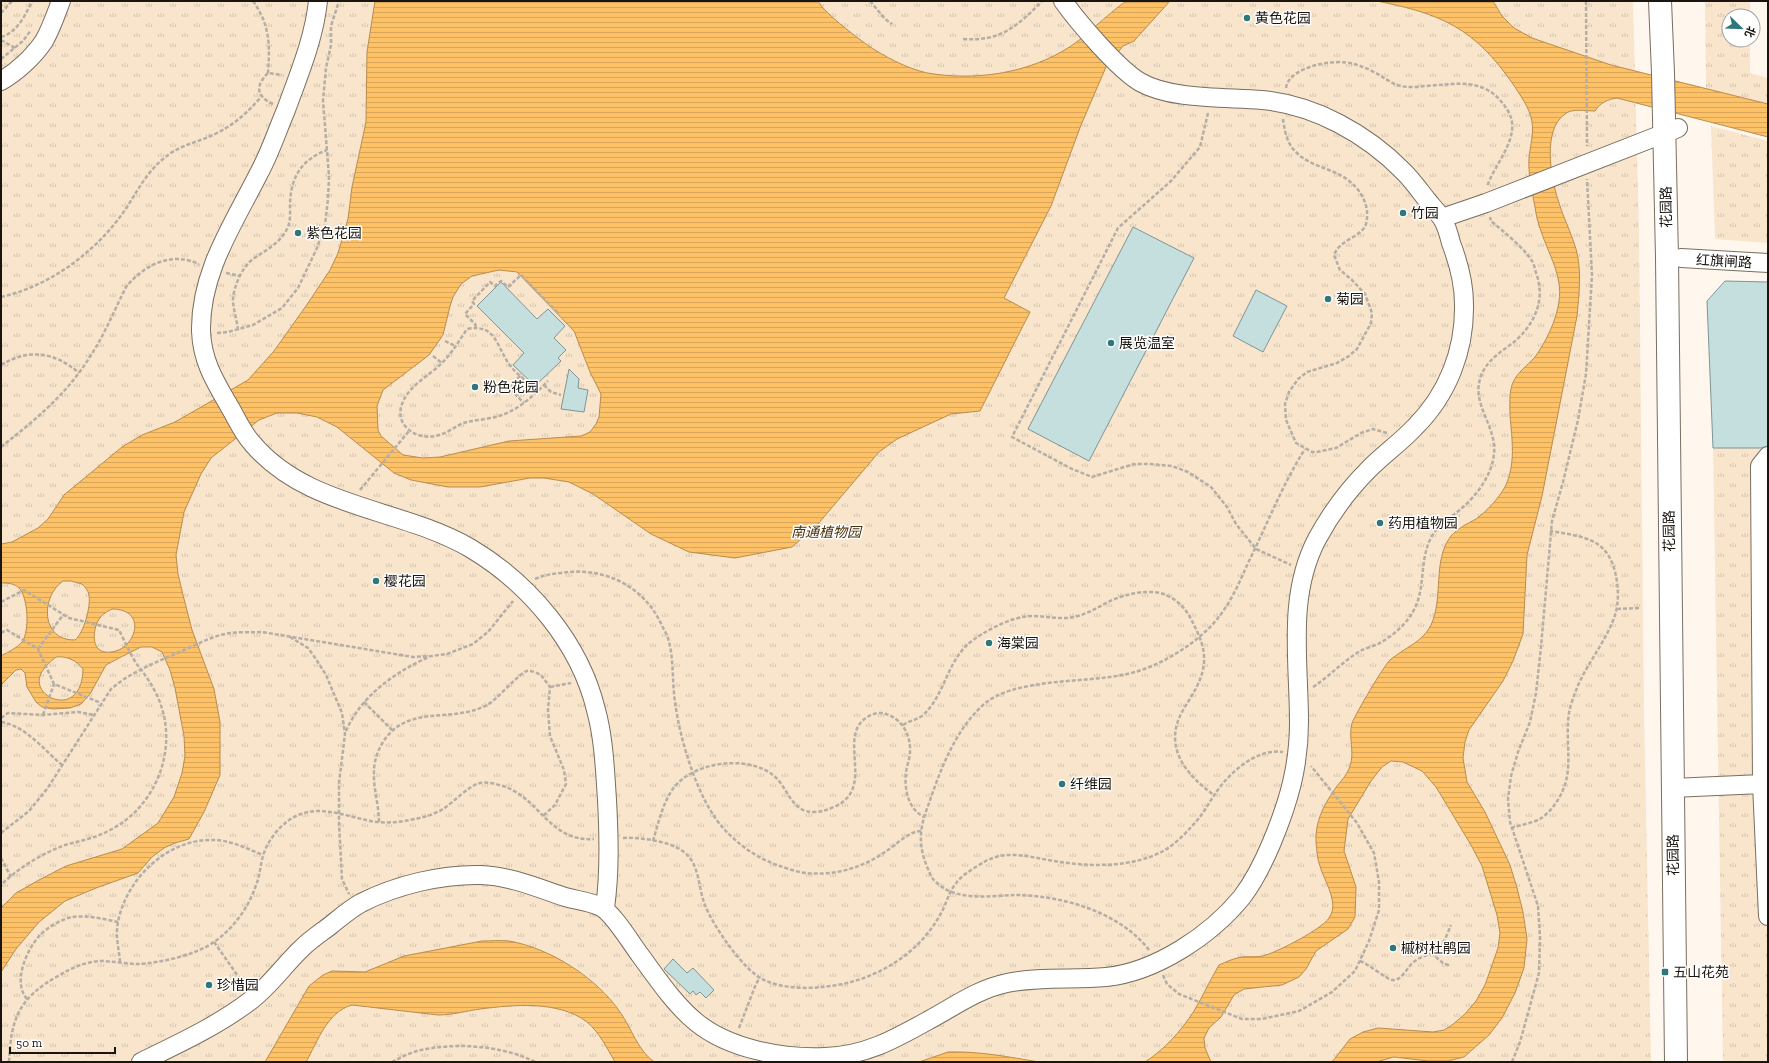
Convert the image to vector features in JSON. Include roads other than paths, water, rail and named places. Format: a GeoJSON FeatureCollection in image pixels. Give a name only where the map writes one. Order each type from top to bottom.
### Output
{"type":"FeatureCollection","features":[{"type":"Feature","properties":{"kind":"main road","name":"花园路"},"geometry":{"type":"LineString","coordinates":[[1660,1],[1670,74]]}},
{"type":"Feature","properties":{"kind":"main road","name":"花园路"},"geometry":{"type":"LineString","coordinates":[[1676,1],[1670,74],[1679,788],[1690,1062]]}},
{"type":"Feature","properties":{"kind":"main road","name":"花园路"},"geometry":{"type":"LineString","coordinates":[[1671,124],[1681,258],[1679,788],[1676,1062]]}},
{"type":"Feature","properties":{"kind":"street"},"geometry":{"type":"LineString","coordinates":[[1,81],[10,76],[44,41],[61,1]]}},
{"type":"Feature","properties":{"kind":"street"},"geometry":{"type":"LineString","coordinates":[[318,1],[311,39],[287,94],[262,167],[228,231],[204,294],[201,331],[205,361],[251,443],[268,459],[288,474],[322,493],[439,532],[471,549],[497,567],[547,612],[587,679],[597,711],[605,769],[609,838],[608,884],[605,908]]}},
{"type":"Feature","properties":{"kind":"street"},"geometry":{"type":"LineString","coordinates":[[141,1062],[211,1027],[253,999],[303,946],[356,906],[391,890],[434,879],[485,875],[522,882],[605,908],[684,1010],[700,1026],[733,1044],[789,1056],[826,1057],[859,1054],[875,1048],[930,1020],[971,995],[1002,983],[1037,978],[1101,978],[1127,974],[1175,954],[1207,932],[1241,898],[1262,867],[1290,794],[1297,754],[1298,692],[1295,637],[1298,598],[1312,547],[1345,495],[1371,467],[1416,426],[1438,400],[1454,370],[1464,321],[1464,285],[1442,218],[1407,175],[1390,159],[1360,136],[1328,117],[1284,103],[1190,96],[1156,88],[1139,81],[1116,61],[1080,23],[1063,1]]}},
{"type":"Feature","properties":{"kind":"street"},"geometry":{"type":"LineString","coordinates":[[1442,218],[1486,203],[1587,163],[1671,124]]}},
{"type":"Feature","properties":{"kind":"street","name":"红旗闸路"},"geometry":{"type":"LineString","coordinates":[[1681,258],[1768,263]]}},
{"type":"Feature","properties":{"kind":"street"},"geometry":{"type":"LineString","coordinates":[[1768,456],[1760,466],[1762,784],[1768,916]]}},
{"type":"Feature","properties":{"kind":"street"},"geometry":{"type":"LineString","coordinates":[[1679,788],[1762,784]]}},
{"type":"Feature","properties":{"kind":"place","name":"黄色花园"},"geometry":{"type":"Point","coordinates":[1247,18]}},
{"type":"Feature","properties":{"kind":"place","name":"竹园"},"geometry":{"type":"Point","coordinates":[1403,213]}},
{"type":"Feature","properties":{"kind":"place","name":"紫色花园"},"geometry":{"type":"Point","coordinates":[298,233]}},
{"type":"Feature","properties":{"kind":"place","name":"菊园"},"geometry":{"type":"Point","coordinates":[1328,299]}},
{"type":"Feature","properties":{"kind":"place","name":"展览温室"},"geometry":{"type":"Point","coordinates":[1111,343]}},
{"type":"Feature","properties":{"kind":"place","name":"粉色花园"},"geometry":{"type":"Point","coordinates":[475,387]}},
{"type":"Feature","properties":{"kind":"place","name":"药用植物园"},"geometry":{"type":"Point","coordinates":[1380,523]}},
{"type":"Feature","properties":{"kind":"place","name":"樱花园"},"geometry":{"type":"Point","coordinates":[376,581]}},
{"type":"Feature","properties":{"kind":"place","name":"海棠园"},"geometry":{"type":"Point","coordinates":[989,643]}},
{"type":"Feature","properties":{"kind":"place","name":"纤维园"},"geometry":{"type":"Point","coordinates":[1062,784]}},
{"type":"Feature","properties":{"kind":"place","name":"槭树杜鹃园"},"geometry":{"type":"Point","coordinates":[1393,948]}},
{"type":"Feature","properties":{"kind":"place","name":"五山花苑"},"geometry":{"type":"Point","coordinates":[1665,972]}},
{"type":"Feature","properties":{"kind":"place","name":"珍惜园"},"geometry":{"type":"Point","coordinates":[209,985]}},
{"type":"Feature","properties":{"kind":"park label","name":"南通植物园"},"geometry":{"type":"Point","coordinates":[826,532]}}]}
